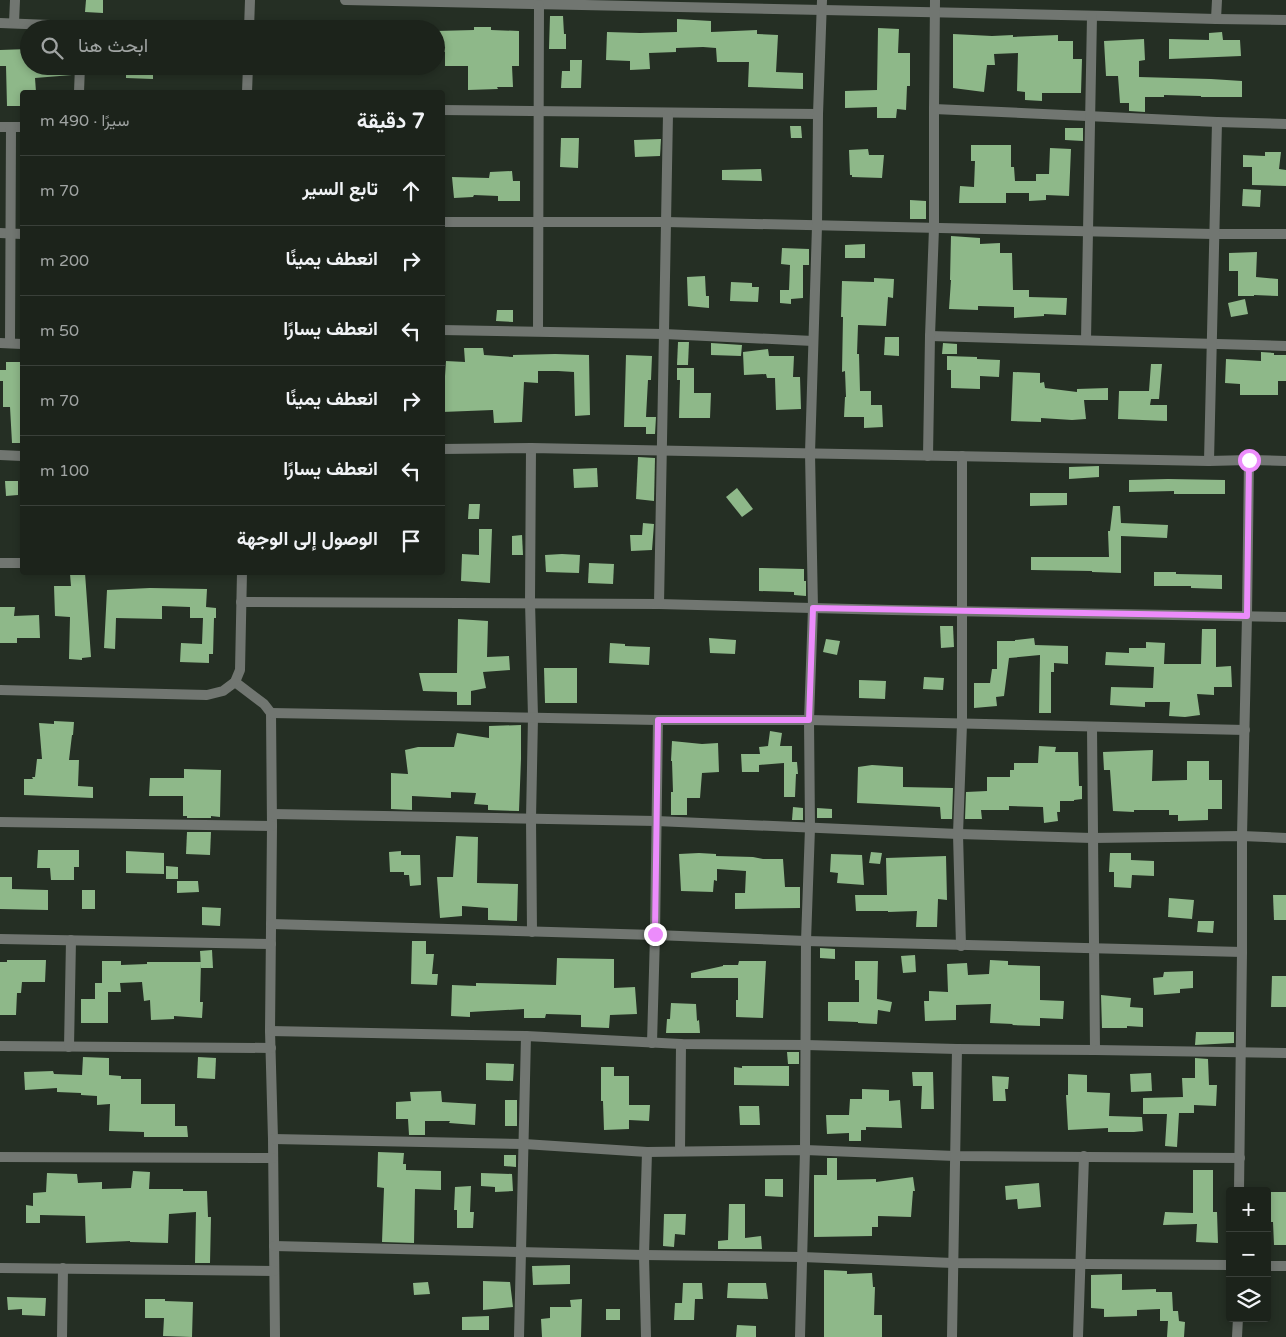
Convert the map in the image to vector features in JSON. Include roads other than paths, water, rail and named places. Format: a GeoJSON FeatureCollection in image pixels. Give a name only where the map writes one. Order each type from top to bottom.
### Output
{"type":"FeatureCollection","features":[{"type":"Feature","properties":{"kind":"street"},"geometry":{"type":"LineString","coordinates":[[14,23],[15,0]]}},
{"type":"Feature","properties":{"kind":"street"},"geometry":{"type":"LineString","coordinates":[[250,20],[251,0]]}},
{"type":"Feature","properties":{"kind":"street"},"geometry":{"type":"LineString","coordinates":[[345,0],[539,5],[667,3],[822,5],[935,12],[1286,20]]}},
{"type":"Feature","properties":{"kind":"street"},"geometry":{"type":"LineString","coordinates":[[928,456],[934,228],[935,0]]}},
{"type":"Feature","properties":{"kind":"street"},"geometry":{"type":"LineString","coordinates":[[1216,19],[1217,0]]}},
{"type":"Feature","properties":{"kind":"street"},"geometry":{"type":"LineString","coordinates":[[538,331],[539,5]]}},
{"type":"Feature","properties":{"kind":"street"},"geometry":{"type":"LineString","coordinates":[[800,1337],[805,1150],[806,942],[810,828],[809,720],[813,608],[810,453],[822,5]]}},
{"type":"Feature","properties":{"kind":"street"},"geometry":{"type":"LineString","coordinates":[[1086,340],[1092,16]]}},
{"type":"Feature","properties":{"kind":"street"},"geometry":{"type":"LineString","coordinates":[[0,23],[20,23]]}},
{"type":"Feature","properties":{"kind":"street"},"geometry":{"type":"LineString","coordinates":[[79,90],[80,75]]}},
{"type":"Feature","properties":{"kind":"street"},"geometry":{"type":"LineString","coordinates":[[247,90],[248,75]]}},
{"type":"Feature","properties":{"kind":"street"},"geometry":{"type":"LineString","coordinates":[[934,109],[1286,124]]}},
{"type":"Feature","properties":{"kind":"street"},"geometry":{"type":"LineString","coordinates":[[445,110],[668,114],[818,114]]}},
{"type":"Feature","properties":{"kind":"street"},"geometry":{"type":"LineString","coordinates":[[659,604],[668,114]]}},
{"type":"Feature","properties":{"kind":"street"},"geometry":{"type":"LineString","coordinates":[[1210,461],[1213,234],[1217,122]]}},
{"type":"Feature","properties":{"kind":"street"},"geometry":{"type":"LineString","coordinates":[[20,127],[5,127],[5,343],[20,344]]}},
{"type":"Feature","properties":{"kind":"street"},"geometry":{"type":"LineString","coordinates":[[445,222],[666,222],[1286,234]]}},
{"type":"Feature","properties":{"kind":"street"},"geometry":{"type":"LineString","coordinates":[[5,233],[20,234]]}},
{"type":"Feature","properties":{"kind":"street"},"geometry":{"type":"LineString","coordinates":[[445,330],[664,334],[813,341]]}},
{"type":"Feature","properties":{"kind":"street"},"geometry":{"type":"LineString","coordinates":[[930,336],[1286,346]]}},
{"type":"Feature","properties":{"kind":"street"},"geometry":{"type":"LineString","coordinates":[[531,448],[532,932]]}},
{"type":"Feature","properties":{"kind":"street"},"geometry":{"type":"LineString","coordinates":[[445,449],[531,448],[1286,461]]}},
{"type":"Feature","properties":{"kind":"street"},"geometry":{"type":"LineString","coordinates":[[0,455],[20,456]]}},
{"type":"Feature","properties":{"kind":"street"},"geometry":{"type":"LineString","coordinates":[[961,946],[958,834],[962,724],[962,456]]}},
{"type":"Feature","properties":{"kind":"street"},"geometry":{"type":"LineString","coordinates":[[1239,1187],[1242,836],[1249,460]]}},
{"type":"Feature","properties":{"kind":"street"},"geometry":{"type":"LineString","coordinates":[[0,563],[20,564]]}},
{"type":"Feature","properties":{"kind":"street"},"geometry":{"type":"LineString","coordinates":[[0,690],[207,695],[223,691],[236,682],[240,670],[242,575]]}},
{"type":"Feature","properties":{"kind":"street"},"geometry":{"type":"LineString","coordinates":[[242,602],[530,602],[1286,617]]}},
{"type":"Feature","properties":{"kind":"street"},"geometry":{"type":"LineString","coordinates":[[236,682],[264,704],[271,712],[270,1031],[275,1337]]}},
{"type":"Feature","properties":{"kind":"street"},"geometry":{"type":"LineString","coordinates":[[271,712],[658,720],[809,720],[1245,730]]}},
{"type":"Feature","properties":{"kind":"street"},"geometry":{"type":"LineString","coordinates":[[652,1043],[658,720]]}},
{"type":"Feature","properties":{"kind":"street"},"geometry":{"type":"LineString","coordinates":[[1092,727],[1095,1050]]}},
{"type":"Feature","properties":{"kind":"street"},"geometry":{"type":"LineString","coordinates":[[272,814],[656,821],[1092,838],[1242,836],[1286,838]]}},
{"type":"Feature","properties":{"kind":"street"},"geometry":{"type":"LineString","coordinates":[[0,822],[272,826]]}},
{"type":"Feature","properties":{"kind":"street"},"geometry":{"type":"LineString","coordinates":[[271,924],[655,934],[806,942],[1242,952]]}},
{"type":"Feature","properties":{"kind":"street"},"geometry":{"type":"LineString","coordinates":[[0,939],[271,944]]}},
{"type":"Feature","properties":{"kind":"street"},"geometry":{"type":"LineString","coordinates":[[69,1047],[71,940]]}},
{"type":"Feature","properties":{"kind":"street"},"geometry":{"type":"LineString","coordinates":[[270,1031],[526,1036],[681,1044],[1286,1053]]}},
{"type":"Feature","properties":{"kind":"street"},"geometry":{"type":"LineString","coordinates":[[519,1337],[526,1036]]}},
{"type":"Feature","properties":{"kind":"street"},"geometry":{"type":"LineString","coordinates":[[680,1151],[681,1044]]}},
{"type":"Feature","properties":{"kind":"street"},"geometry":{"type":"LineString","coordinates":[[0,1046],[271,1048]]}},
{"type":"Feature","properties":{"kind":"street"},"geometry":{"type":"LineString","coordinates":[[952,1337],[957,1049]]}},
{"type":"Feature","properties":{"kind":"street"},"geometry":{"type":"LineString","coordinates":[[273,1139],[524,1144],[647,1152],[805,1150],[955,1156],[1240,1158]]}},
{"type":"Feature","properties":{"kind":"street"},"geometry":{"type":"LineString","coordinates":[[646,1337],[644,1255],[647,1152]]}},
{"type":"Feature","properties":{"kind":"street"},"geometry":{"type":"LineString","coordinates":[[0,1156],[273,1158]]}},
{"type":"Feature","properties":{"kind":"street"},"geometry":{"type":"LineString","coordinates":[[1078,1337],[1084,1156]]}},
{"type":"Feature","properties":{"kind":"street"},"geometry":{"type":"LineString","coordinates":[[274,1246],[802,1257],[953,1263],[1226,1265]]}},
{"type":"Feature","properties":{"kind":"street"},"geometry":{"type":"LineString","coordinates":[[1271,1266],[1286,1266]]}},
{"type":"Feature","properties":{"kind":"street"},"geometry":{"type":"LineString","coordinates":[[0,1268],[274,1271]]}},
{"type":"Feature","properties":{"kind":"street"},"geometry":{"type":"LineString","coordinates":[[62,1337],[63,1268]]}},
{"type":"Feature","properties":{"kind":"street"},"geometry":{"type":"LineString","coordinates":[[1237,1337],[1238,1322]]}}]}
